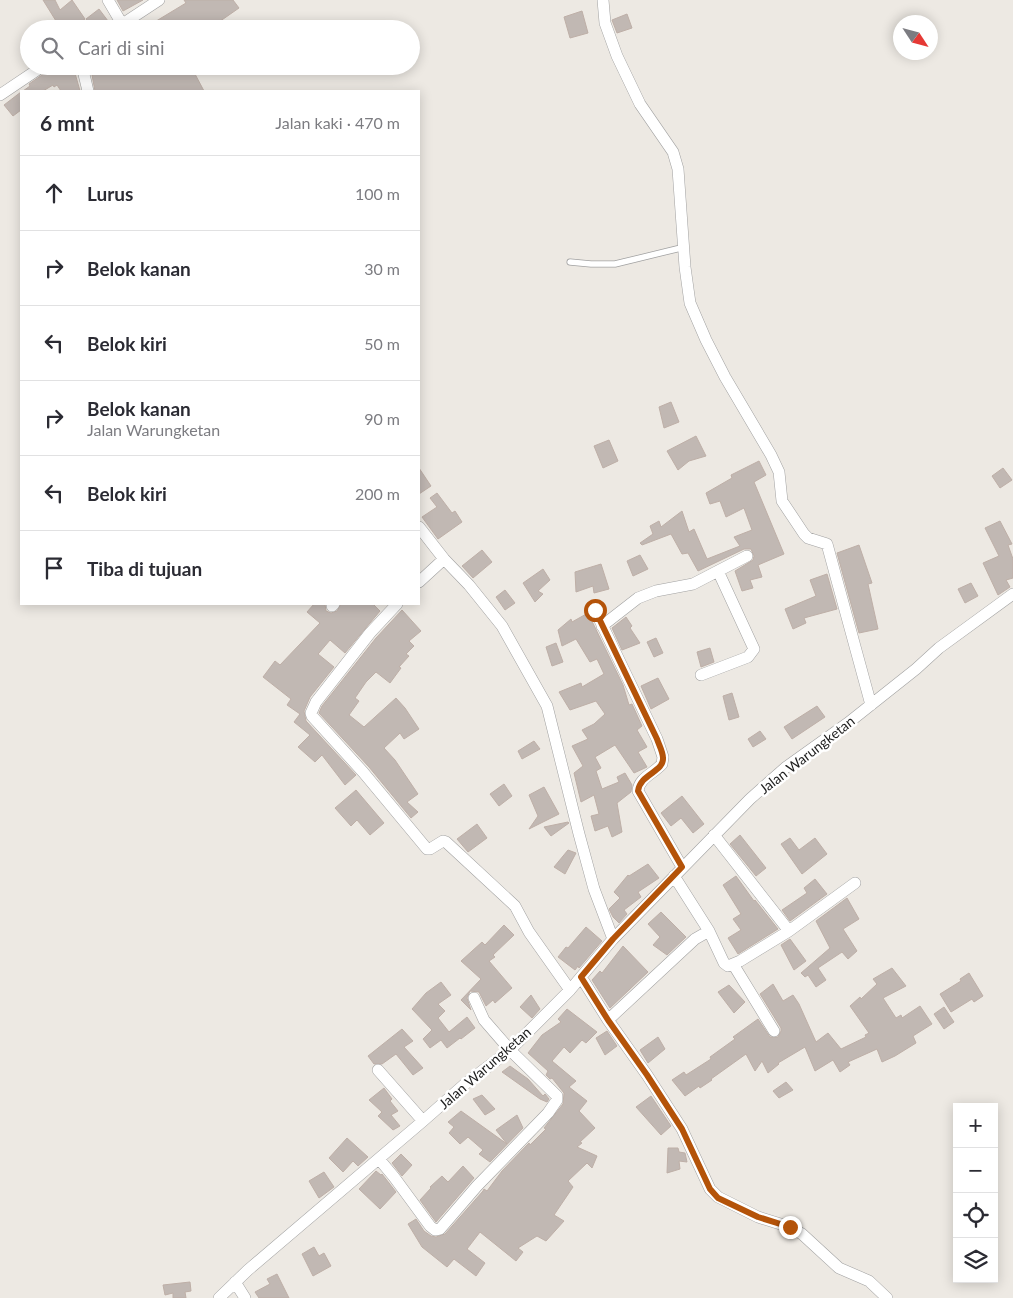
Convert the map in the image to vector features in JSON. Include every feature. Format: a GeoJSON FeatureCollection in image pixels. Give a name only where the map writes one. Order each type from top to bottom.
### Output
{"type":"FeatureCollection","features":[{"type":"Feature","properties":{"kind":"street"},"geometry":{"type":"LineString","coordinates":[[108,0],[116,20]]}},
{"type":"Feature","properties":{"kind":"street"},"geometry":{"type":"LineString","coordinates":[[128,20],[159,0]]}},
{"type":"Feature","properties":{"kind":"street"},"geometry":{"type":"LineString","coordinates":[[603,0],[605,23],[623,71],[640,104],[673,152],[678,170],[690,303],[725,377],[775,463],[779,472],[782,501],[808,538],[827,544],[871,705]]}},
{"type":"Feature","properties":{"kind":"street"},"geometry":{"type":"LineString","coordinates":[[0,96],[30,75]]}},
{"type":"Feature","properties":{"kind":"street"},"geometry":{"type":"LineString","coordinates":[[84,75],[88,90]]}},
{"type":"Feature","properties":{"kind":"street"},"geometry":{"type":"LineString","coordinates":[[420,528],[444,559],[469,584],[502,626],[547,706],[594,889],[613,939]]}},
{"type":"Feature","properties":{"kind":"street"},"geometry":{"type":"LineString","coordinates":[[602,626],[638,598],[693,584],[747,556]]}},
{"type":"Feature","properties":{"kind":"street"},"geometry":{"type":"LineString","coordinates":[[420,581],[444,559]]}},
{"type":"Feature","properties":{"kind":"street"},"geometry":{"type":"LineString","coordinates":[[701,675],[748,657],[754,649],[718,571]]}},
{"type":"Feature","properties":{"kind":"street","name":"Jalan Warungketan"},"geometry":{"type":"LineString","coordinates":[[219,1298],[235,1282],[465,1084],[510,1050],[570,990],[613,939],[750,798],[785,768],[871,705],[939,648],[1013,594]]}},
{"type":"Feature","properties":{"kind":"street"},"geometry":{"type":"LineString","coordinates":[[396,605],[370,633],[316,702],[311,713],[312,716],[364,772],[427,849],[429,850],[443,841],[446,842],[515,906],[536,942],[570,990]]}},
{"type":"Feature","properties":{"kind":"street"},"geometry":{"type":"LineString","coordinates":[[595,610],[657,739],[663,757],[662,764],[642,781],[638,791],[682,867]]}},
{"type":"Feature","properties":{"kind":"street"},"geometry":{"type":"LineString","coordinates":[[714,835],[789,931]]}},
{"type":"Feature","properties":{"kind":"street"},"geometry":{"type":"LineString","coordinates":[[674,876],[709,931],[724,962],[728,966],[789,931],[855,883]]}},
{"type":"Feature","properties":{"kind":"street"},"geometry":{"type":"LineString","coordinates":[[608,1020],[695,939],[709,931]]}},
{"type":"Feature","properties":{"kind":"street"},"geometry":{"type":"LineString","coordinates":[[733,964],[774,1031]]}},
{"type":"Feature","properties":{"kind":"street"},"geometry":{"type":"LineString","coordinates":[[581,977],[682,1129],[707,1183],[718,1198],[758,1217],[790,1227],[802,1234],[839,1268],[869,1281],[887,1298]]}},
{"type":"Feature","properties":{"kind":"street"},"geometry":{"type":"LineString","coordinates":[[379,1159],[404,1189],[430,1226],[434,1230],[440,1229],[477,1186],[548,1113],[557,1100],[557,1096],[510,1050],[484,1020],[474,998]]}},
{"type":"Feature","properties":{"kind":"street"},"geometry":{"type":"LineString","coordinates":[[378,1070],[423,1121]]}},
{"type":"Feature","properties":{"kind":"street"},"geometry":{"type":"LineString","coordinates":[[235,1282],[245,1298]]}},
{"type":"Feature","properties":{"kind":"lane"},"geometry":{"type":"LineString","coordinates":[[570,262],[615,264],[685,247]]}},
{"type":"Feature","properties":{"kind":"building"},"geometry":{"type":"Polygon","coordinates":[[[43,0],[55,0],[60,10],[72,0],[85,19],[84,20],[55,20],[43,0]]]}},
{"type":"Feature","properties":{"kind":"building"},"geometry":{"type":"Polygon","coordinates":[[[117,0],[143,0],[123,11],[117,0]]]}},
{"type":"Feature","properties":{"kind":"building"},"geometry":{"type":"Polygon","coordinates":[[[184,0],[233,0],[239,8],[222,20],[158,20],[186,3],[184,0]]]}},
{"type":"Feature","properties":{"kind":"building"},"geometry":{"type":"Polygon","coordinates":[[[99,9],[107,20],[87,20],[99,9]]]}},
{"type":"Feature","properties":{"kind":"building"},"geometry":{"type":"Polygon","coordinates":[[[582,11],[588,33],[570,38],[564,17],[582,11]]]}},
{"type":"Feature","properties":{"kind":"building"},"geometry":{"type":"Polygon","coordinates":[[[627,14],[632,28],[617,33],[612,20],[627,14]]]}},
{"type":"Feature","properties":{"kind":"building"},"geometry":{"type":"Polygon","coordinates":[[[42,75],[76,75],[80,90],[60,90],[57,85],[54,87],[53,85],[45,90],[24,90],[30,86],[29,84],[42,75]]]}},
{"type":"Feature","properties":{"kind":"building"},"geometry":{"type":"Polygon","coordinates":[[[92,75],[196,75],[203,90],[95,90],[92,75]]]}},
{"type":"Feature","properties":{"kind":"building"},"geometry":{"type":"Polygon","coordinates":[[[20,93],[20,111],[13,116],[4,105],[20,93]]]}},
{"type":"Feature","properties":{"kind":"building"},"geometry":{"type":"Polygon","coordinates":[[[671,402],[679,422],[664,428],[659,407],[671,402]]]}},
{"type":"Feature","properties":{"kind":"building"},"geometry":{"type":"Polygon","coordinates":[[[696,436],[706,456],[689,461],[678,470],[667,451],[696,436]]]}},
{"type":"Feature","properties":{"kind":"building"},"geometry":{"type":"Polygon","coordinates":[[[609,440],[618,461],[603,468],[594,446],[609,440]]]}},
{"type":"Feature","properties":{"kind":"building"},"geometry":{"type":"Polygon","coordinates":[[[759,461],[766,475],[754,482],[784,554],[758,565],[762,577],[750,580],[753,588],[742,591],[735,571],[753,560],[754,556],[751,549],[744,549],[698,571],[688,553],[682,554],[671,534],[642,545],[640,543],[653,534],[650,526],[659,521],[661,527],[682,511],[689,532],[694,529],[707,559],[740,546],[734,537],[752,530],[744,508],[726,517],[720,501],[710,504],[706,493],[732,478],[731,475],[759,461]]]}},
{"type":"Feature","properties":{"kind":"building"},"geometry":{"type":"Polygon","coordinates":[[[1003,468],[1012,480],[1000,488],[992,476],[1003,468]]]}},
{"type":"Feature","properties":{"kind":"building"},"geometry":{"type":"Polygon","coordinates":[[[420,470],[431,486],[420,493],[420,470]]]}},
{"type":"Feature","properties":{"kind":"building"},"geometry":{"type":"Polygon","coordinates":[[[437,493],[452,513],[455,511],[462,522],[438,539],[422,517],[437,507],[430,498],[437,493]]]}},
{"type":"Feature","properties":{"kind":"building"},"geometry":{"type":"Polygon","coordinates":[[[1000,521],[1012,544],[1008,545],[1013,559],[1013,578],[1006,580],[1010,587],[998,595],[983,563],[999,556],[985,528],[1000,521]]]}},
{"type":"Feature","properties":{"kind":"building"},"geometry":{"type":"Polygon","coordinates":[[[859,545],[872,583],[868,584],[878,629],[859,633],[837,553],[859,545]]]}},
{"type":"Feature","properties":{"kind":"building"},"geometry":{"type":"Polygon","coordinates":[[[482,550],[492,562],[473,578],[462,566],[482,550]]]}},
{"type":"Feature","properties":{"kind":"building"},"geometry":{"type":"Polygon","coordinates":[[[640,555],[648,569],[633,576],[627,561],[640,555]]]}},
{"type":"Feature","properties":{"kind":"building"},"geometry":{"type":"Polygon","coordinates":[[[601,564],[609,589],[594,593],[593,586],[576,592],[575,572],[601,564]]]}},
{"type":"Feature","properties":{"kind":"building"},"geometry":{"type":"Polygon","coordinates":[[[543,569],[550,580],[538,591],[543,594],[535,602],[523,583],[543,569]]]}},
{"type":"Feature","properties":{"kind":"building"},"geometry":{"type":"Polygon","coordinates":[[[827,574],[837,609],[804,618],[806,623],[793,629],[785,609],[816,596],[810,580],[827,574]]]}},
{"type":"Feature","properties":{"kind":"building"},"geometry":{"type":"Polygon","coordinates":[[[971,583],[978,596],[965,603],[958,589],[971,583]]]}},
{"type":"Feature","properties":{"kind":"building"},"geometry":{"type":"Polygon","coordinates":[[[505,590],[515,603],[505,610],[496,597],[505,590]]]}},
{"type":"Feature","properties":{"kind":"building"},"geometry":{"type":"Polygon","coordinates":[[[313,605],[325,605],[326,611],[331,613],[337,611],[340,605],[374,605],[380,611],[345,653],[330,640],[318,654],[334,667],[310,697],[304,711],[306,721],[356,775],[345,785],[322,755],[315,762],[298,747],[310,735],[294,722],[300,714],[287,705],[291,699],[263,677],[275,661],[280,665],[320,623],[307,612],[313,605]]]}},
{"type":"Feature","properties":{"kind":"building"},"geometry":{"type":"Polygon","coordinates":[[[402,610],[421,631],[409,641],[414,646],[406,654],[409,656],[399,667],[401,668],[390,683],[376,672],[355,698],[359,701],[349,715],[364,727],[396,698],[419,729],[404,739],[400,733],[384,748],[395,760],[418,794],[407,802],[418,812],[411,818],[369,767],[319,713],[322,706],[376,638],[402,610]]]}},
{"type":"Feature","properties":{"kind":"building"},"geometry":{"type":"Polygon","coordinates":[[[588,613],[623,685],[629,705],[632,704],[642,726],[637,730],[647,747],[638,752],[647,767],[634,773],[615,745],[595,757],[601,768],[596,771],[602,789],[619,782],[617,777],[625,773],[632,785],[631,792],[617,803],[622,832],[612,837],[608,826],[595,831],[591,816],[599,814],[594,795],[581,802],[574,773],[583,766],[572,746],[588,739],[582,730],[594,724],[605,714],[596,701],[570,710],[559,692],[581,683],[582,687],[604,674],[597,659],[590,662],[576,639],[562,646],[558,630],[571,619],[572,622],[588,613]]]}},
{"type":"Feature","properties":{"kind":"building"},"geometry":{"type":"Polygon","coordinates":[[[626,617],[632,626],[630,628],[640,643],[622,650],[612,628],[626,617]]]}},
{"type":"Feature","properties":{"kind":"building"},"geometry":{"type":"Polygon","coordinates":[[[656,638],[663,653],[654,657],[647,642],[656,638]]]}},
{"type":"Feature","properties":{"kind":"building"},"geometry":{"type":"Polygon","coordinates":[[[556,643],[563,662],[552,666],[546,647],[556,643]]]}},
{"type":"Feature","properties":{"kind":"building"},"geometry":{"type":"Polygon","coordinates":[[[710,648],[714,662],[701,667],[697,652],[710,648]]]}},
{"type":"Feature","properties":{"kind":"building"},"geometry":{"type":"Polygon","coordinates":[[[658,678],[669,699],[651,709],[641,686],[658,678]]]}},
{"type":"Feature","properties":{"kind":"building"},"geometry":{"type":"Polygon","coordinates":[[[732,693],[739,717],[729,720],[723,696],[732,693]]]}},
{"type":"Feature","properties":{"kind":"building"},"geometry":{"type":"Polygon","coordinates":[[[817,706],[825,717],[792,739],[784,727],[817,706]]]}},
{"type":"Feature","properties":{"kind":"building"},"geometry":{"type":"Polygon","coordinates":[[[760,731],[766,739],[753,747],[748,739],[760,731]]]}},
{"type":"Feature","properties":{"kind":"building"},"geometry":{"type":"Polygon","coordinates":[[[534,741],[540,749],[522,759],[518,751],[534,741]]]}},
{"type":"Feature","properties":{"kind":"building"},"geometry":{"type":"Polygon","coordinates":[[[504,784],[512,796],[499,806],[490,794],[504,784]]]}},
{"type":"Feature","properties":{"kind":"building"},"geometry":{"type":"Polygon","coordinates":[[[544,787],[559,814],[529,829],[538,816],[529,795],[544,787]]]}},
{"type":"Feature","properties":{"kind":"building"},"geometry":{"type":"Polygon","coordinates":[[[356,790],[384,823],[370,835],[357,820],[351,826],[335,808],[356,790]]]}},
{"type":"Feature","properties":{"kind":"building"},"geometry":{"type":"Polygon","coordinates":[[[682,796],[704,824],[693,833],[681,818],[671,826],[661,813],[682,796]]]}},
{"type":"Feature","properties":{"kind":"building"},"geometry":{"type":"Polygon","coordinates":[[[568,822],[551,836],[544,827],[568,822]]]}},
{"type":"Feature","properties":{"kind":"building"},"geometry":{"type":"Polygon","coordinates":[[[477,824],[487,838],[468,852],[457,839],[477,824]]]}},
{"type":"Feature","properties":{"kind":"building"},"geometry":{"type":"Polygon","coordinates":[[[740,835],[766,868],[756,876],[730,844],[740,835]]]}},
{"type":"Feature","properties":{"kind":"building"},"geometry":{"type":"Polygon","coordinates":[[[790,838],[799,850],[815,838],[827,854],[802,874],[781,844],[790,838]]]}},
{"type":"Feature","properties":{"kind":"building"},"geometry":{"type":"Polygon","coordinates":[[[568,850],[576,853],[565,874],[554,867],[568,850]]]}},
{"type":"Feature","properties":{"kind":"building"},"geometry":{"type":"Polygon","coordinates":[[[648,864],[659,878],[638,892],[641,897],[624,910],[627,914],[619,923],[609,909],[620,898],[614,892],[628,875],[648,864]]]}},
{"type":"Feature","properties":{"kind":"building"},"geometry":{"type":"Polygon","coordinates":[[[736,876],[778,929],[738,954],[728,938],[741,930],[733,919],[741,914],[723,885],[736,876]]]}},
{"type":"Feature","properties":{"kind":"building"},"geometry":{"type":"Polygon","coordinates":[[[815,879],[827,894],[790,921],[782,910],[807,893],[804,888],[815,879]]]}},
{"type":"Feature","properties":{"kind":"building"},"geometry":{"type":"Polygon","coordinates":[[[847,898],[859,919],[843,929],[857,951],[848,959],[842,952],[818,968],[826,980],[816,987],[808,975],[805,977],[801,973],[830,948],[816,921],[847,898]]]}},
{"type":"Feature","properties":{"kind":"building"},"geometry":{"type":"Polygon","coordinates":[[[661,912],[686,937],[667,955],[653,945],[660,937],[648,924],[661,912]]]}},
{"type":"Feature","properties":{"kind":"building"},"geometry":{"type":"Polygon","coordinates":[[[504,925],[514,935],[493,955],[495,957],[489,961],[512,988],[495,1003],[493,1000],[486,1006],[479,992],[470,991],[467,998],[471,1010],[461,1000],[481,979],[461,961],[482,942],[485,945],[504,925]]]}},
{"type":"Feature","properties":{"kind":"building"},"geometry":{"type":"Polygon","coordinates":[[[586,927],[602,941],[579,968],[578,966],[575,970],[558,957],[586,927]]]}},
{"type":"Feature","properties":{"kind":"building"},"geometry":{"type":"Polygon","coordinates":[[[790,939],[806,961],[794,970],[781,945],[790,939]]]}},
{"type":"Feature","properties":{"kind":"building"},"geometry":{"type":"Polygon","coordinates":[[[623,946],[648,972],[610,1008],[592,980],[600,971],[602,973],[623,946]]]}},
{"type":"Feature","properties":{"kind":"building"},"geometry":{"type":"Polygon","coordinates":[[[892,968],[906,986],[883,998],[896,1018],[901,1015],[902,1018],[920,1006],[932,1024],[913,1036],[916,1043],[895,1056],[882,1062],[877,1049],[848,1062],[850,1065],[840,1072],[833,1060],[815,1071],[805,1047],[778,1063],[768,1073],[762,1061],[755,1071],[746,1054],[712,1080],[685,1096],[672,1080],[684,1072],[686,1075],[711,1059],[710,1057],[735,1039],[733,1037],[758,1019],[770,1037],[778,1037],[781,1028],[760,994],[773,984],[783,1001],[793,995],[816,1042],[828,1033],[841,1049],[866,1037],[865,1035],[869,1033],[850,1006],[860,997],[861,999],[877,984],[873,979],[892,968]]]}},
{"type":"Feature","properties":{"kind":"building"},"geometry":{"type":"Polygon","coordinates":[[[969,973],[983,996],[974,1002],[972,999],[951,1012],[940,994],[961,981],[960,979],[969,973]]]}},
{"type":"Feature","properties":{"kind":"building"},"geometry":{"type":"Polygon","coordinates":[[[441,982],[451,995],[438,1004],[445,1011],[438,1018],[449,1032],[467,1017],[475,1028],[447,1048],[441,1040],[430,1048],[423,1039],[432,1030],[412,1009],[426,993],[441,982]]]}},
{"type":"Feature","properties":{"kind":"building"},"geometry":{"type":"Polygon","coordinates":[[[729,985],[745,1002],[734,1013],[718,992],[729,985]]]}},
{"type":"Feature","properties":{"kind":"building"},"geometry":{"type":"Polygon","coordinates":[[[531,995],[540,1009],[532,1018],[520,1007],[531,995]]]}},
{"type":"Feature","properties":{"kind":"building"},"geometry":{"type":"Polygon","coordinates":[[[944,1007],[954,1022],[944,1029],[934,1014],[944,1007]]]}},
{"type":"Feature","properties":{"kind":"building"},"geometry":{"type":"Polygon","coordinates":[[[567,1009],[597,1032],[586,1043],[582,1040],[570,1053],[564,1047],[552,1061],[576,1081],[569,1087],[587,1101],[579,1111],[595,1128],[577,1147],[597,1156],[592,1168],[587,1163],[568,1181],[573,1187],[554,1215],[564,1221],[546,1241],[537,1236],[518,1248],[523,1252],[516,1261],[480,1232],[467,1249],[485,1263],[476,1276],[454,1259],[447,1267],[422,1247],[408,1224],[416,1219],[424,1231],[431,1236],[436,1237],[445,1234],[484,1189],[487,1191],[502,1171],[529,1143],[530,1145],[546,1129],[544,1128],[563,1104],[564,1093],[552,1078],[550,1079],[546,1075],[548,1071],[528,1053],[542,1035],[561,1022],[558,1019],[567,1009]]]}},
{"type":"Feature","properties":{"kind":"building"},"geometry":{"type":"Polygon","coordinates":[[[402,1029],[413,1041],[404,1047],[423,1068],[413,1075],[396,1054],[382,1064],[374,1064],[368,1056],[402,1029]]]}},
{"type":"Feature","properties":{"kind":"building"},"geometry":{"type":"Polygon","coordinates":[[[607,1031],[617,1046],[605,1055],[596,1038],[607,1031]]]}},
{"type":"Feature","properties":{"kind":"building"},"geometry":{"type":"Polygon","coordinates":[[[658,1037],[665,1049],[648,1063],[640,1050],[658,1037]]]}},
{"type":"Feature","properties":{"kind":"building"},"geometry":{"type":"Polygon","coordinates":[[[510,1066],[528,1079],[543,1096],[545,1094],[549,1099],[547,1102],[502,1072],[510,1066]]]}},
{"type":"Feature","properties":{"kind":"building"},"geometry":{"type":"Polygon","coordinates":[[[786,1082],[793,1090],[779,1098],[773,1091],[786,1082]]]}},
{"type":"Feature","properties":{"kind":"building"},"geometry":{"type":"Polygon","coordinates":[[[384,1088],[392,1099],[390,1101],[398,1111],[391,1115],[400,1126],[393,1130],[378,1116],[382,1112],[369,1100],[384,1088]]]}},
{"type":"Feature","properties":{"kind":"building"},"geometry":{"type":"Polygon","coordinates":[[[482,1095],[495,1109],[485,1115],[473,1099],[482,1095]]]}},
{"type":"Feature","properties":{"kind":"building"},"geometry":{"type":"Polygon","coordinates":[[[651,1096],[671,1126],[661,1135],[636,1107],[651,1096]]]}},
{"type":"Feature","properties":{"kind":"building"},"geometry":{"type":"Polygon","coordinates":[[[461,1111],[507,1144],[496,1130],[517,1115],[523,1128],[490,1162],[479,1154],[483,1150],[468,1137],[460,1144],[449,1133],[454,1127],[448,1122],[461,1111]]]}},
{"type":"Feature","properties":{"kind":"building"},"geometry":{"type":"Polygon","coordinates":[[[347,1138],[368,1157],[358,1166],[353,1161],[343,1172],[329,1158],[347,1138]]]}},
{"type":"Feature","properties":{"kind":"building"},"geometry":{"type":"Polygon","coordinates":[[[668,1148],[678,1148],[679,1152],[685,1153],[687,1162],[679,1161],[680,1169],[667,1173],[668,1148]]]}},
{"type":"Feature","properties":{"kind":"building"},"geometry":{"type":"Polygon","coordinates":[[[401,1154],[412,1165],[402,1176],[392,1163],[401,1154]]]}},
{"type":"Feature","properties":{"kind":"building"},"geometry":{"type":"Polygon","coordinates":[[[463,1166],[474,1178],[436,1222],[420,1200],[442,1176],[448,1182],[463,1166]]]}},
{"type":"Feature","properties":{"kind":"building"},"geometry":{"type":"Polygon","coordinates":[[[376,1171],[382,1174],[396,1192],[380,1209],[359,1189],[376,1171]]]}},
{"type":"Feature","properties":{"kind":"building"},"geometry":{"type":"Polygon","coordinates":[[[324,1172],[334,1187],[319,1198],[309,1181],[324,1172]]]}},
{"type":"Feature","properties":{"kind":"building"},"geometry":{"type":"Polygon","coordinates":[[[314,1247],[319,1256],[324,1253],[331,1266],[313,1276],[302,1254],[314,1247]]]}},
{"type":"Feature","properties":{"kind":"building"},"geometry":{"type":"Polygon","coordinates":[[[277,1274],[289,1298],[259,1298],[255,1292],[270,1284],[267,1279],[277,1274]]]}},
{"type":"Feature","properties":{"kind":"building"},"geometry":{"type":"Polygon","coordinates":[[[190,1282],[191,1291],[185,1292],[186,1298],[173,1298],[173,1293],[165,1295],[163,1285],[190,1282]]]}},
{"type":"Feature","properties":{"kind":"route"},"geometry":{"type":"LineString","coordinates":[[595,610],[657,739],[664,760],[658,769],[642,781],[638,791],[682,867],[613,939],[581,977],[682,1129],[710,1189],[718,1198],[758,1217],[790,1227]]}}]}
